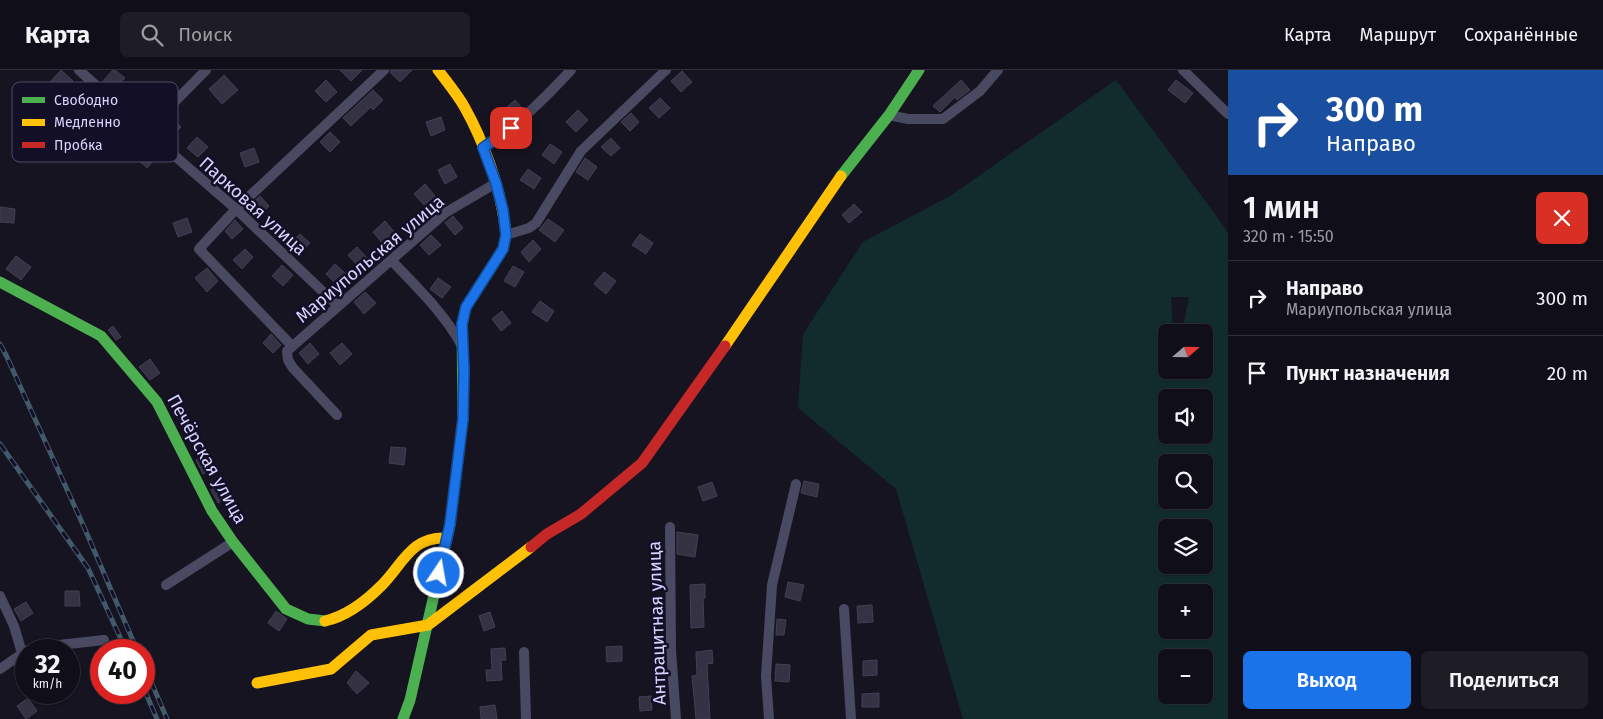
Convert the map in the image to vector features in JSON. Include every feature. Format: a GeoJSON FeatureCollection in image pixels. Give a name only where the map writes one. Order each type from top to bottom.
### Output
{"type":"FeatureCollection","features":[{"type":"Feature","properties":{"kind":"street","name":"Парковая улица"},"geometry":{"type":"LineString","coordinates":[[79,70],[92,82]]}},
{"type":"Feature","properties":{"kind":"street"},"geometry":{"type":"LineString","coordinates":[[178,98],[206,70]]}},
{"type":"Feature","properties":{"kind":"street"},"geometry":{"type":"LineString","coordinates":[[337,415],[293,368],[288,360],[287,351],[292,346],[199,249],[236,209],[384,70]]}},
{"type":"Feature","properties":{"kind":"street"},"geometry":{"type":"LineString","coordinates":[[403,719],[410,700],[428,626],[450,524],[463,419],[464,370],[462,324],[466,307],[503,249],[506,235],[503,210],[496,183],[483,148],[465,107],[438,70]]}},
{"type":"Feature","properties":{"kind":"street"},"geometry":{"type":"LineString","coordinates":[[483,148],[502,136],[571,70]]}},
{"type":"Feature","properties":{"kind":"street"},"geometry":{"type":"LineString","coordinates":[[506,235],[529,228],[536,223],[581,151],[666,70]]}},
{"type":"Feature","properties":{"kind":"street"},"geometry":{"type":"LineString","coordinates":[[257,683],[331,669],[371,635],[428,626],[547,534],[581,514],[642,463],[699,384],[839,178],[889,115],[919,70]]}},
{"type":"Feature","properties":{"kind":"street"},"geometry":{"type":"LineString","coordinates":[[889,115],[908,119],[943,118],[980,92],[998,70]]}},
{"type":"Feature","properties":{"kind":"street"},"geometry":{"type":"LineString","coordinates":[[1183,70],[1228,114]]}},
{"type":"Feature","properties":{"kind":"street","name":"Парковая улица"},"geometry":{"type":"LineString","coordinates":[[178,159],[236,209],[338,306]]}},
{"type":"Feature","properties":{"kind":"street","name":"Мариупольская улица"},"geometry":{"type":"LineString","coordinates":[[292,346],[445,213],[496,183]]}},
{"type":"Feature","properties":{"kind":"street"},"geometry":{"type":"LineString","coordinates":[[391,260],[414,283],[453,330],[462,345]]}},
{"type":"Feature","properties":{"kind":"street","name":"Печёрская улица"},"geometry":{"type":"LineString","coordinates":[[0,282],[101,336],[157,402],[212,511],[233,542],[286,609],[298,616],[322,621],[336,617],[358,606],[379,588],[418,543],[438,536],[447,538]]}},
{"type":"Feature","properties":{"kind":"street"},"geometry":{"type":"LineString","coordinates":[[770,719],[766,676],[772,584],[796,484]]}},
{"type":"Feature","properties":{"kind":"street","name":"Антрацитная улица"},"geometry":{"type":"LineString","coordinates":[[670,527],[670,650],[676,719]]}},
{"type":"Feature","properties":{"kind":"street"},"geometry":{"type":"LineString","coordinates":[[166,585],[233,542]]}},
{"type":"Feature","properties":{"kind":"street"},"geometry":{"type":"LineString","coordinates":[[0,596],[20,639]]}},
{"type":"Feature","properties":{"kind":"street"},"geometry":{"type":"LineString","coordinates":[[844,609],[850,719]]}},
{"type":"Feature","properties":{"kind":"street"},"geometry":{"type":"LineString","coordinates":[[524,652],[526,719]]}},
{"type":"Feature","properties":{"kind":"street"},"geometry":{"type":"LineString","coordinates":[[0,669],[15,658]]}},
{"type":"Feature","properties":{"kind":"green space"},"geometry":{"type":"Polygon","coordinates":[[[1116,80],[1228,232],[1228,719],[963,719],[896,489],[798,408],[803,334],[863,242],[950,196],[1116,80]]]}},
{"type":"Feature","properties":{"kind":"building"},"geometry":{"type":"Polygon","coordinates":[[[61,70],[73,81],[72,82],[50,82],[61,70]]]}},
{"type":"Feature","properties":{"kind":"building"},"geometry":{"type":"Polygon","coordinates":[[[113,70],[125,78],[121,82],[103,81],[113,70]]]}},
{"type":"Feature","properties":{"kind":"building"},"geometry":{"type":"Polygon","coordinates":[[[340,70],[362,70],[351,81],[340,70]]]}},
{"type":"Feature","properties":{"kind":"building"},"geometry":{"type":"Polygon","coordinates":[[[391,70],[412,70],[400,82],[390,72],[391,70]]]}},
{"type":"Feature","properties":{"kind":"building"},"geometry":{"type":"Polygon","coordinates":[[[682,71],[692,82],[681,92],[671,81],[682,71]]]}},
{"type":"Feature","properties":{"kind":"building"},"geometry":{"type":"Polygon","coordinates":[[[224,75],[238,90],[222,104],[209,89],[224,75]]]}},
{"type":"Feature","properties":{"kind":"building"},"geometry":{"type":"Polygon","coordinates":[[[326,80],[337,92],[326,102],[315,91],[326,80]]]}},
{"type":"Feature","properties":{"kind":"building"},"geometry":{"type":"Polygon","coordinates":[[[961,80],[970,90],[957,100],[955,97],[940,112],[933,106],[961,80]]]}},
{"type":"Feature","properties":{"kind":"building"},"geometry":{"type":"Polygon","coordinates":[[[1176,80],[1193,93],[1185,103],[1168,90],[1176,80]]]}},
{"type":"Feature","properties":{"kind":"building"},"geometry":{"type":"Polygon","coordinates":[[[373,90],[383,100],[373,110],[371,107],[351,126],[343,118],[373,90]]]}},
{"type":"Feature","properties":{"kind":"building"},"geometry":{"type":"Polygon","coordinates":[[[660,98],[670,108],[659,118],[649,108],[660,98]]]}},
{"type":"Feature","properties":{"kind":"building"},"geometry":{"type":"Polygon","coordinates":[[[515,100],[522,108],[507,121],[500,113],[515,100]]]}},
{"type":"Feature","properties":{"kind":"building"},"geometry":{"type":"Polygon","coordinates":[[[578,110],[588,120],[576,132],[566,122],[578,110]]]}},
{"type":"Feature","properties":{"kind":"building"},"geometry":{"type":"Polygon","coordinates":[[[631,113],[639,122],[630,131],[621,122],[631,113]]]}},
{"type":"Feature","properties":{"kind":"building"},"geometry":{"type":"Polygon","coordinates":[[[441,117],[445,130],[431,136],[426,122],[441,117]]]}},
{"type":"Feature","properties":{"kind":"building"},"geometry":{"type":"Polygon","coordinates":[[[330,132],[340,142],[330,152],[320,142],[330,132]]]}},
{"type":"Feature","properties":{"kind":"building"},"geometry":{"type":"Polygon","coordinates":[[[197,137],[208,147],[198,157],[187,148],[197,137]]]}},
{"type":"Feature","properties":{"kind":"building"},"geometry":{"type":"Polygon","coordinates":[[[611,138],[620,148],[611,156],[601,147],[611,138]]]}},
{"type":"Feature","properties":{"kind":"building"},"geometry":{"type":"Polygon","coordinates":[[[550,144],[562,152],[554,164],[542,155],[550,144]]]}},
{"type":"Feature","properties":{"kind":"building"},"geometry":{"type":"Polygon","coordinates":[[[254,148],[259,162],[245,167],[240,153],[254,148]]]}},
{"type":"Feature","properties":{"kind":"building"},"geometry":{"type":"Polygon","coordinates":[[[585,158],[597,167],[588,180],[576,172],[585,158]]]}},
{"type":"Feature","properties":{"kind":"building"},"geometry":{"type":"Polygon","coordinates":[[[140,162],[152,162],[147,168],[140,162]]]}},
{"type":"Feature","properties":{"kind":"building"},"geometry":{"type":"Polygon","coordinates":[[[450,164],[457,177],[445,184],[438,170],[450,164]]]}},
{"type":"Feature","properties":{"kind":"building"},"geometry":{"type":"Polygon","coordinates":[[[528,169],[541,178],[534,189],[520,180],[528,169]]]}},
{"type":"Feature","properties":{"kind":"building"},"geometry":{"type":"Polygon","coordinates":[[[425,184],[435,196],[424,205],[414,194],[425,184]]]}},
{"type":"Feature","properties":{"kind":"building"},"geometry":{"type":"Polygon","coordinates":[[[260,196],[269,206],[259,216],[249,206],[260,196]]]}},
{"type":"Feature","properties":{"kind":"building"},"geometry":{"type":"Polygon","coordinates":[[[854,204],[862,212],[849,223],[842,215],[854,204]]]}},
{"type":"Feature","properties":{"kind":"building"},"geometry":{"type":"Polygon","coordinates":[[[0,207],[15,209],[14,223],[0,222],[0,207]]]}},
{"type":"Feature","properties":{"kind":"building"},"geometry":{"type":"Polygon","coordinates":[[[453,216],[463,228],[455,235],[445,223],[453,216]]]}},
{"type":"Feature","properties":{"kind":"building"},"geometry":{"type":"Polygon","coordinates":[[[187,218],[192,232],[178,237],[173,223],[187,218]]]}},
{"type":"Feature","properties":{"kind":"building"},"geometry":{"type":"Polygon","coordinates":[[[548,219],[564,230],[555,242],[539,230],[548,219]]]}},
{"type":"Feature","properties":{"kind":"building"},"geometry":{"type":"Polygon","coordinates":[[[235,220],[243,229],[232,239],[225,231],[235,220]]]}},
{"type":"Feature","properties":{"kind":"building"},"geometry":{"type":"Polygon","coordinates":[[[385,221],[396,234],[384,245],[373,232],[385,221]]]}},
{"type":"Feature","properties":{"kind":"building"},"geometry":{"type":"Polygon","coordinates":[[[300,234],[310,243],[299,254],[289,245],[300,234]]]}},
{"type":"Feature","properties":{"kind":"building"},"geometry":{"type":"Polygon","coordinates":[[[640,234],[653,243],[646,254],[632,245],[640,234]]]}},
{"type":"Feature","properties":{"kind":"building"},"geometry":{"type":"Polygon","coordinates":[[[431,235],[441,245],[429,255],[420,245],[431,235]]]}},
{"type":"Feature","properties":{"kind":"building"},"geometry":{"type":"Polygon","coordinates":[[[533,240],[541,249],[529,262],[521,252],[533,240]]]}},
{"type":"Feature","properties":{"kind":"building"},"geometry":{"type":"Polygon","coordinates":[[[357,247],[367,258],[358,266],[348,255],[357,247]]]}},
{"type":"Feature","properties":{"kind":"building"},"geometry":{"type":"Polygon","coordinates":[[[245,249],[253,257],[242,269],[233,260],[245,249]]]}},
{"type":"Feature","properties":{"kind":"building"},"geometry":{"type":"Polygon","coordinates":[[[16,256],[31,267],[21,280],[6,269],[16,256]]]}},
{"type":"Feature","properties":{"kind":"building"},"geometry":{"type":"Polygon","coordinates":[[[335,264],[346,274],[336,284],[326,274],[335,264]]]}},
{"type":"Feature","properties":{"kind":"building"},"geometry":{"type":"Polygon","coordinates":[[[282,265],[293,275],[283,286],[272,276],[282,265]]]}},
{"type":"Feature","properties":{"kind":"building"},"geometry":{"type":"Polygon","coordinates":[[[513,266],[524,272],[515,287],[504,281],[513,266]]]}},
{"type":"Feature","properties":{"kind":"building"},"geometry":{"type":"Polygon","coordinates":[[[207,268],[218,281],[207,292],[195,278],[207,268]]]}},
{"type":"Feature","properties":{"kind":"building"},"geometry":{"type":"Polygon","coordinates":[[[604,272],[616,281],[606,294],[594,284],[604,272]]]}},
{"type":"Feature","properties":{"kind":"building"},"geometry":{"type":"Polygon","coordinates":[[[438,278],[451,287],[442,298],[430,289],[438,278]]]}},
{"type":"Feature","properties":{"kind":"building"},"geometry":{"type":"Polygon","coordinates":[[[365,292],[376,303],[364,314],[354,302],[365,292]]]}},
{"type":"Feature","properties":{"kind":"building"},"geometry":{"type":"Polygon","coordinates":[[[540,301],[554,311],[547,322],[532,312],[540,301]]]}},
{"type":"Feature","properties":{"kind":"building"},"geometry":{"type":"Polygon","coordinates":[[[502,311],[511,323],[501,331],[492,319],[502,311]]]}},
{"type":"Feature","properties":{"kind":"building"},"geometry":{"type":"Polygon","coordinates":[[[113,326],[121,337],[116,340],[108,330],[113,326]]]}},
{"type":"Feature","properties":{"kind":"building"},"geometry":{"type":"Polygon","coordinates":[[[271,334],[281,345],[273,353],[263,343],[271,334]]]}},
{"type":"Feature","properties":{"kind":"building"},"geometry":{"type":"Polygon","coordinates":[[[310,343],[319,354],[308,364],[299,353],[310,343]]]}},
{"type":"Feature","properties":{"kind":"building"},"geometry":{"type":"Polygon","coordinates":[[[342,343],[352,354],[340,365],[330,353],[342,343]]]}},
{"type":"Feature","properties":{"kind":"building"},"geometry":{"type":"Polygon","coordinates":[[[150,359],[160,373],[150,380],[139,367],[150,359]]]}},
{"type":"Feature","properties":{"kind":"building"},"geometry":{"type":"Polygon","coordinates":[[[391,447],[406,448],[404,465],[389,463],[391,447]]]}},
{"type":"Feature","properties":{"kind":"building"},"geometry":{"type":"Polygon","coordinates":[[[204,455],[212,468],[203,474],[196,460],[204,455]]]}},
{"type":"Feature","properties":{"kind":"building"},"geometry":{"type":"Polygon","coordinates":[[[804,481],[819,484],[817,497],[801,493],[804,481]]]}},
{"type":"Feature","properties":{"kind":"building"},"geometry":{"type":"Polygon","coordinates":[[[712,482],[717,496],[703,501],[698,487],[712,482]]]}},
{"type":"Feature","properties":{"kind":"building"},"geometry":{"type":"Polygon","coordinates":[[[217,486],[225,499],[218,503],[211,490],[217,486]]]}},
{"type":"Feature","properties":{"kind":"building"},"geometry":{"type":"Polygon","coordinates":[[[677,532],[698,535],[695,557],[677,554],[677,532]]]}},
{"type":"Feature","properties":{"kind":"building"},"geometry":{"type":"Polygon","coordinates":[[[788,582],[804,585],[800,601],[785,597],[788,582]]]}},
{"type":"Feature","properties":{"kind":"building"},"geometry":{"type":"Polygon","coordinates":[[[705,584],[705,598],[703,598],[704,627],[691,628],[690,585],[705,584]]]}},
{"type":"Feature","properties":{"kind":"building"},"geometry":{"type":"Polygon","coordinates":[[[65,591],[79,591],[80,606],[65,606],[65,591]]]}},
{"type":"Feature","properties":{"kind":"building"},"geometry":{"type":"Polygon","coordinates":[[[26,602],[33,613],[21,621],[14,609],[26,602]]]}},
{"type":"Feature","properties":{"kind":"building"},"geometry":{"type":"Polygon","coordinates":[[[872,605],[873,622],[858,623],[857,606],[872,605]]]}},
{"type":"Feature","properties":{"kind":"building"},"geometry":{"type":"Polygon","coordinates":[[[276,611],[287,619],[279,631],[268,623],[276,611]]]}},
{"type":"Feature","properties":{"kind":"building"},"geometry":{"type":"Polygon","coordinates":[[[490,612],[495,627],[484,631],[479,616],[490,612]]]}},
{"type":"Feature","properties":{"kind":"building"},"geometry":{"type":"Polygon","coordinates":[[[777,619],[786,620],[784,635],[776,635],[777,619]]]}},
{"type":"Feature","properties":{"kind":"building"},"geometry":{"type":"Polygon","coordinates":[[[622,646],[622,661],[607,662],[606,647],[622,646]]]}},
{"type":"Feature","properties":{"kind":"building"},"geometry":{"type":"Polygon","coordinates":[[[505,648],[506,660],[501,660],[502,680],[487,681],[486,670],[492,670],[491,649],[505,648]]]}},
{"type":"Feature","properties":{"kind":"building"},"geometry":{"type":"Polygon","coordinates":[[[712,650],[713,663],[707,664],[710,719],[696,719],[692,676],[697,675],[696,652],[712,650]]]}},
{"type":"Feature","properties":{"kind":"building"},"geometry":{"type":"Polygon","coordinates":[[[877,660],[877,675],[863,676],[863,661],[877,660]]]}},
{"type":"Feature","properties":{"kind":"building"},"geometry":{"type":"Polygon","coordinates":[[[776,664],[790,665],[789,682],[775,681],[776,664]]]}},
{"type":"Feature","properties":{"kind":"building"},"geometry":{"type":"Polygon","coordinates":[[[356,671],[369,683],[357,694],[347,683],[356,671]]]}},
{"type":"Feature","properties":{"kind":"building"},"geometry":{"type":"Polygon","coordinates":[[[879,693],[879,707],[862,707],[862,694],[879,693]]]}},
{"type":"Feature","properties":{"kind":"building"},"geometry":{"type":"Polygon","coordinates":[[[651,696],[652,710],[640,711],[639,697],[651,696]]]}},
{"type":"Feature","properties":{"kind":"building"},"geometry":{"type":"Polygon","coordinates":[[[20,704],[32,704],[37,711],[26,719],[17,706],[20,704]]]}},
{"type":"Feature","properties":{"kind":"building"},"geometry":{"type":"Polygon","coordinates":[[[495,705],[497,719],[481,719],[480,707],[495,705]]]}},
{"type":"Feature","properties":{"kind":"railway"},"geometry":{"type":"LineString","coordinates":[[0,344],[84,527],[132,639]]}},
{"type":"Feature","properties":{"kind":"railway"},"geometry":{"type":"LineString","coordinates":[[0,444],[88,568],[121,639]]}},
{"type":"Feature","properties":{"kind":"railway"},"geometry":{"type":"LineString","coordinates":[[155,691],[167,719]]}},
{"type":"Feature","properties":{"kind":"railway"},"geometry":{"type":"LineString","coordinates":[[150,704],[157,719]]}},
{"type":"Feature","properties":{"kind":"traffic: fast"},"geometry":{"type":"LineString","coordinates":[[841,176],[889,115],[919,70]]}},
{"type":"Feature","properties":{"kind":"traffic: fast"},"geometry":{"type":"LineString","coordinates":[[403,719],[410,700],[450,525],[463,419],[462,324],[466,307],[503,249],[506,235],[505,226]]}},
{"type":"Feature","properties":{"kind":"traffic: fast"},"geometry":{"type":"LineString","coordinates":[[0,282],[101,336],[157,402],[212,511],[233,542],[286,609],[308,619],[325,621]]}},
{"type":"Feature","properties":{"kind":"traffic: slow"},"geometry":{"type":"LineString","coordinates":[[438,70],[462,103],[479,135],[495,180],[505,226]]}},
{"type":"Feature","properties":{"kind":"traffic: slow"},"geometry":{"type":"LineString","coordinates":[[725,346],[841,176]]}},
{"type":"Feature","properties":{"kind":"traffic: slow"},"geometry":{"type":"LineString","coordinates":[[325,621],[341,616],[369,598],[416,547],[435,539],[447,538]]}},
{"type":"Feature","properties":{"kind":"traffic: slow"},"geometry":{"type":"LineString","coordinates":[[257,683],[331,669],[371,635],[428,625],[531,547]]}},
{"type":"Feature","properties":{"kind":"traffic: jam"},"geometry":{"type":"LineString","coordinates":[[531,547],[547,534],[581,514],[642,463],[725,346]]}},
{"type":"Feature","properties":{"kind":"route"},"geometry":{"type":"LineString","coordinates":[[439,573],[450,524],[463,419],[464,370],[462,324],[466,307],[503,249],[506,235],[503,210],[496,183],[483,148],[511,128]]}}]}
